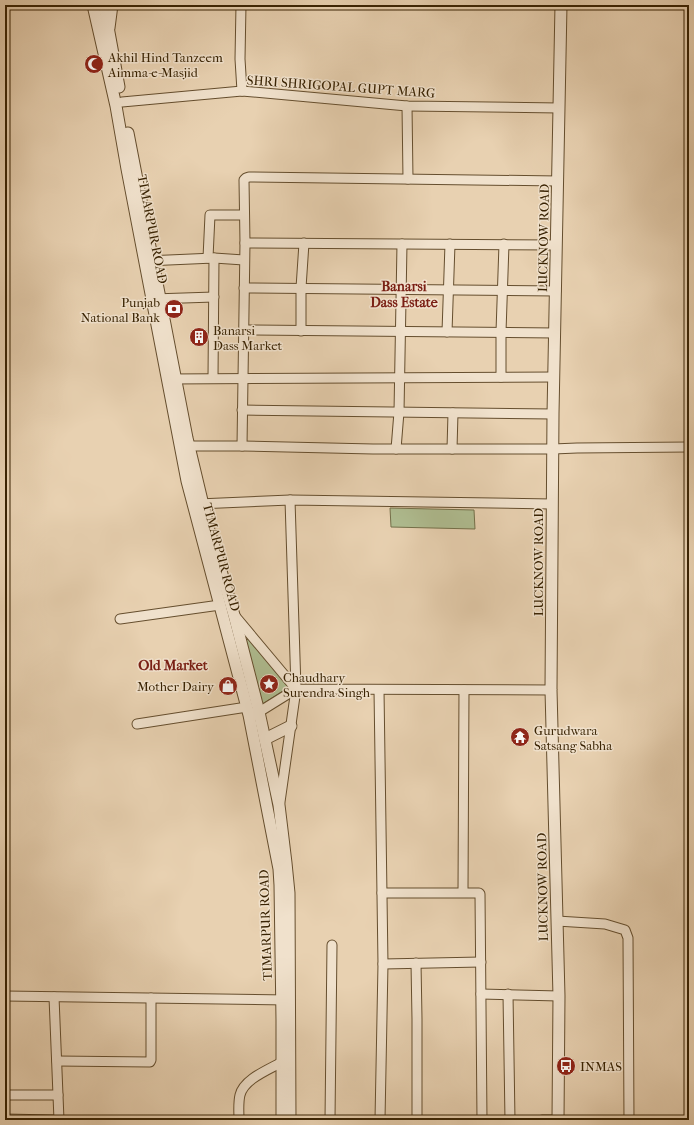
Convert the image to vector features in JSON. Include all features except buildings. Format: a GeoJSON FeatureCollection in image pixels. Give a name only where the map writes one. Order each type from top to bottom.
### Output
{"type":"FeatureCollection","features":[{"type":"Feature","properties":{"kind":"street","name":"TIMARPUR ROAD"},"geometry":{"type":"LineString","coordinates":[[93,5],[104,31],[119,102],[127,169],[149,261],[184,446],[220,605],[252,711],[265,739],[279,805],[289,893],[286,1062],[282,1120]]}},
{"type":"Feature","properties":{"kind":"street","name":"TIMARPUR ROAD"},"geometry":{"type":"LineString","coordinates":[[104,5],[104,31]]}},
{"type":"Feature","properties":{"kind":"street"},"geometry":{"type":"LineString","coordinates":[[104,31],[113,5]]}},
{"type":"Feature","properties":{"kind":"street"},"geometry":{"type":"LineString","coordinates":[[240,5],[240,59],[242,91]]}},
{"type":"Feature","properties":{"kind":"street","name":"LUCKNOW ROAD"},"geometry":{"type":"LineString","coordinates":[[558,1120],[559,996],[551,690],[553,414],[561,5]]}},
{"type":"Feature","properties":{"kind":"street","name":"SHRI SHRIGOPAL GUPT MARG"},"geometry":{"type":"LineString","coordinates":[[119,102],[242,91],[407,106],[559,108]]}},
{"type":"Feature","properties":{"kind":"street"},"geometry":{"type":"LineString","coordinates":[[407,106],[408,179]]}},
{"type":"Feature","properties":{"kind":"street"},"geometry":{"type":"LineString","coordinates":[[242,446],[245,243],[244,180],[246,178],[558,181]]}},
{"type":"Feature","properties":{"kind":"street"},"geometry":{"type":"LineString","coordinates":[[213,378],[214,297],[210,215],[244,215]]}},
{"type":"Feature","properties":{"kind":"street"},"geometry":{"type":"LineString","coordinates":[[245,243],[556,245]]}},
{"type":"Feature","properties":{"kind":"street"},"geometry":{"type":"LineString","coordinates":[[300,331],[304,243]]}},
{"type":"Feature","properties":{"kind":"street"},"geometry":{"type":"LineString","coordinates":[[396,449],[399,412],[402,244]]}},
{"type":"Feature","properties":{"kind":"street"},"geometry":{"type":"LineString","coordinates":[[447,332],[450,244]]}},
{"type":"Feature","properties":{"kind":"street"},"geometry":{"type":"LineString","coordinates":[[501,377],[504,244]]}},
{"type":"Feature","properties":{"kind":"street"},"geometry":{"type":"LineString","coordinates":[[149,261],[211,258],[244,260]]}},
{"type":"Feature","properties":{"kind":"street"},"geometry":{"type":"LineString","coordinates":[[244,288],[556,291]]}},
{"type":"Feature","properties":{"kind":"street"},"geometry":{"type":"LineString","coordinates":[[156,299],[214,297]]}},
{"type":"Feature","properties":{"kind":"street"},"geometry":{"type":"LineString","coordinates":[[244,330],[555,333]]}},
{"type":"Feature","properties":{"kind":"street"},"geometry":{"type":"LineString","coordinates":[[171,379],[554,377]]}},
{"type":"Feature","properties":{"kind":"street"},"geometry":{"type":"LineString","coordinates":[[242,410],[553,414]]}},
{"type":"Feature","properties":{"kind":"street"},"geometry":{"type":"LineString","coordinates":[[452,449],[453,413]]}},
{"type":"Feature","properties":{"kind":"street"},"geometry":{"type":"LineString","coordinates":[[184,446],[396,449],[689,447]]}},
{"type":"Feature","properties":{"kind":"street"},"geometry":{"type":"LineString","coordinates":[[279,805],[296,689],[290,500]]}},
{"type":"Feature","properties":{"kind":"street"},"geometry":{"type":"LineString","coordinates":[[198,504],[290,500],[552,504]]}},
{"type":"Feature","properties":{"kind":"street","name":"TIMARPUR ROAD"},"geometry":{"type":"LineString","coordinates":[[198,504],[234,615],[252,711],[280,876],[286,1000]]}},
{"type":"Feature","properties":{"kind":"street"},"geometry":{"type":"LineString","coordinates":[[120,619],[220,605]]}},
{"type":"Feature","properties":{"kind":"street"},"geometry":{"type":"LineString","coordinates":[[234,615],[296,689]]}},
{"type":"Feature","properties":{"kind":"street"},"geometry":{"type":"LineString","coordinates":[[137,724],[252,711],[296,689],[551,690]]}},
{"type":"Feature","properties":{"kind":"street"},"geometry":{"type":"LineString","coordinates":[[379,690],[383,964],[380,1120],[386,1120]]}},
{"type":"Feature","properties":{"kind":"street"},"geometry":{"type":"LineString","coordinates":[[463,892],[464,690]]}},
{"type":"Feature","properties":{"kind":"street"},"geometry":{"type":"LineString","coordinates":[[265,739],[290,726]]}},
{"type":"Feature","properties":{"kind":"street"},"geometry":{"type":"LineString","coordinates":[[382,893],[463,892],[479,893],[481,896],[482,1120]]}},
{"type":"Feature","properties":{"kind":"street"},"geometry":{"type":"LineString","coordinates":[[557,921],[605,924],[625,930],[628,938],[629,1120]]}},
{"type":"Feature","properties":{"kind":"street"},"geometry":{"type":"LineString","coordinates":[[330,1120],[332,945]]}},
{"type":"Feature","properties":{"kind":"street"},"geometry":{"type":"LineString","coordinates":[[383,964],[481,962]]}},
{"type":"Feature","properties":{"kind":"street"},"geometry":{"type":"LineString","coordinates":[[416,963],[417,1120]]}},
{"type":"Feature","properties":{"kind":"street"},"geometry":{"type":"LineString","coordinates":[[482,994],[559,996]]}},
{"type":"Feature","properties":{"kind":"street"},"geometry":{"type":"LineString","coordinates":[[508,994],[510,1120]]}},
{"type":"Feature","properties":{"kind":"street"},"geometry":{"type":"LineString","coordinates":[[5,996],[286,1000]]}},
{"type":"Feature","properties":{"kind":"street"},"geometry":{"type":"LineString","coordinates":[[54,997],[59,1120]]}},
{"type":"Feature","properties":{"kind":"street"},"geometry":{"type":"LineString","coordinates":[[57,1060],[150,1062],[151,998]]}},
{"type":"Feature","properties":{"kind":"street","name":"TIMARPUR ROAD"},"geometry":{"type":"LineString","coordinates":[[286,1062],[290,1120]]}},
{"type":"Feature","properties":{"kind":"street"},"geometry":{"type":"LineString","coordinates":[[239,1120],[240,1096],[242,1090],[250,1080],[286,1062]]}},
{"type":"Feature","properties":{"kind":"street"},"geometry":{"type":"LineString","coordinates":[[5,1095],[58,1095]]}},
{"type":"Feature","properties":{"kind":"street"},"geometry":{"type":"LineString","coordinates":[[5,1119],[53,1120]]}},
{"type":"Feature","properties":{"kind":"street"},"geometry":{"type":"LineString","coordinates":[[542,1120],[558,1120]]}},
{"type":"Feature","properties":{"kind":"green space"},"geometry":{"type":"Polygon","coordinates":[[[390,508],[474,510],[475,529],[391,527],[390,508]]]}},
{"type":"Feature","properties":{"kind":"green space"},"geometry":{"type":"Polygon","coordinates":[[[249,639],[289,687],[261,705],[246,640],[249,639]]]}},
{"type":"Feature","properties":{"kind":"place","name":"Akhil Hind Tanzeem Aimma-e-Masjid"},"geometry":{"type":"Point","coordinates":[94,64]}},
{"type":"Feature","properties":{"kind":"place","name":"Punjab National Bank"},"geometry":{"type":"Point","coordinates":[174,309]}},
{"type":"Feature","properties":{"kind":"place","name":"Banarsi Dass Market"},"geometry":{"type":"Point","coordinates":[199,337]}},
{"type":"Feature","properties":{"kind":"place","name":"Chaudhary Surendra Singh"},"geometry":{"type":"Point","coordinates":[269,684]}},
{"type":"Feature","properties":{"kind":"place","name":"Mother Dairy"},"geometry":{"type":"Point","coordinates":[228,686]}},
{"type":"Feature","properties":{"kind":"place","name":"Gurudwara Satsang Sabha"},"geometry":{"type":"Point","coordinates":[520,737]}},
{"type":"Feature","properties":{"kind":"place","name":"INMAS"},"geometry":{"type":"Point","coordinates":[566,1066]}},
{"type":"Feature","properties":{"kind":"district","name":"Banarsi Dass Estate"},"geometry":{"type":"Point","coordinates":[404,294]}},
{"type":"Feature","properties":{"kind":"district","name":"Old Market"},"geometry":{"type":"Point","coordinates":[173,665]}}]}
